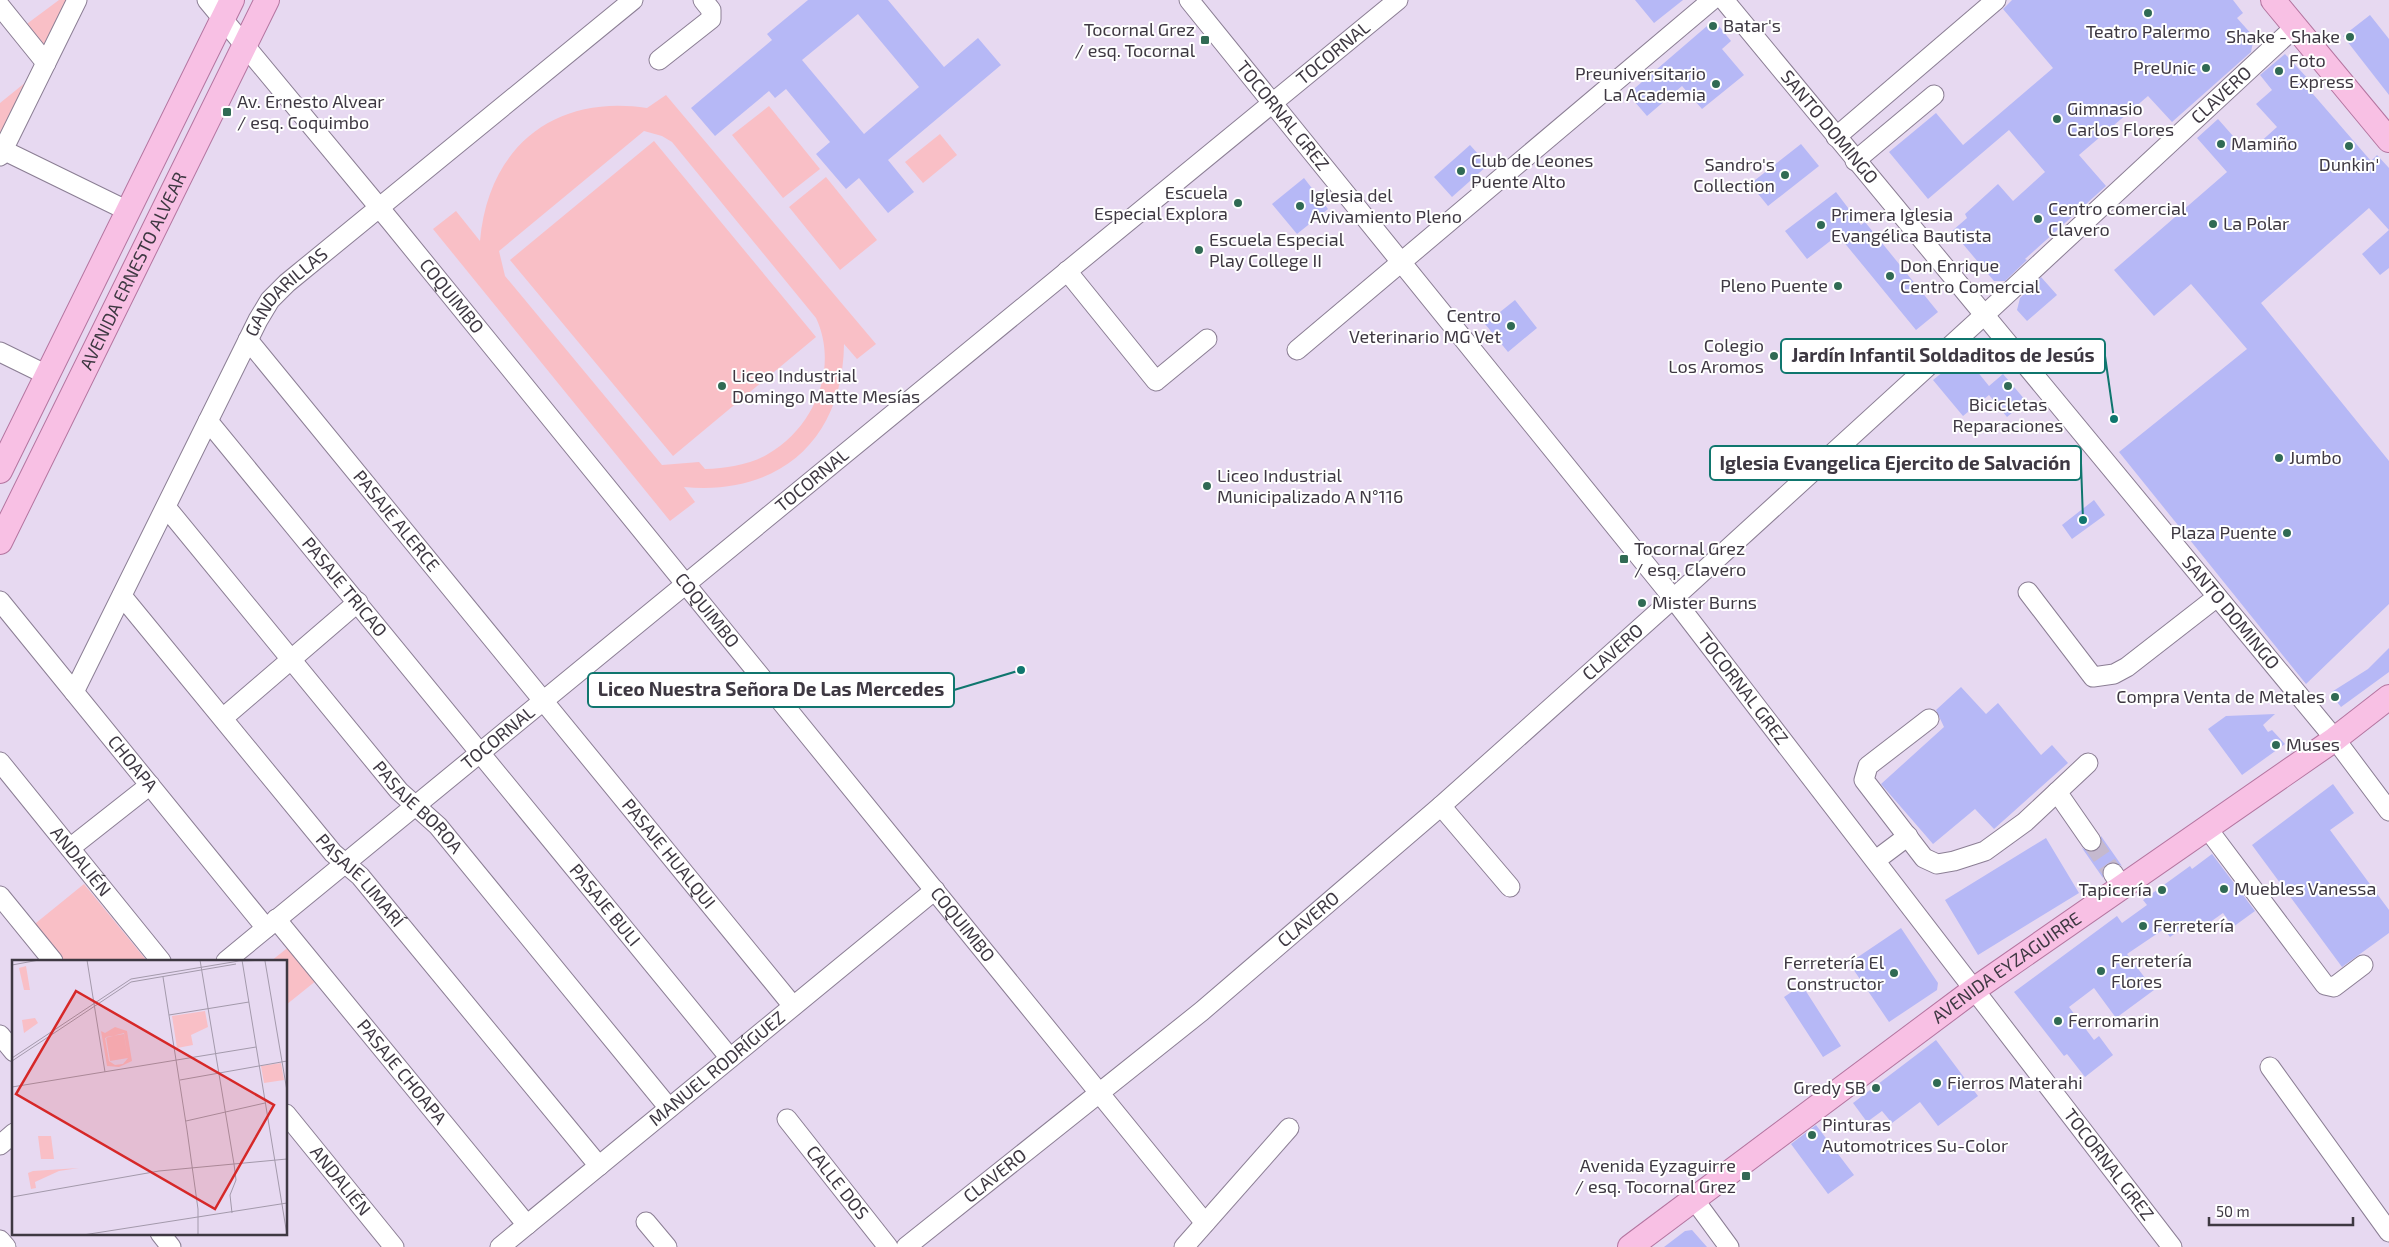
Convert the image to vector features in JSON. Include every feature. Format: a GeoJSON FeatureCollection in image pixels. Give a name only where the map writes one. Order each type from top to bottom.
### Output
{"type":"FeatureCollection","features":[{"type":"Feature","properties":{"kind":"main road","name":"AVENIDA ERNESTO ALVEAR"},"geometry":{"type":"LineString","coordinates":[[0,542],[267,0]]}},
{"type":"Feature","properties":{"kind":"main road"},"geometry":{"type":"LineString","coordinates":[[2273,0],[2389,140]]}},
{"type":"Feature","properties":{"kind":"main road","name":"AVENIDA ERNESTO ALVEAR"},"geometry":{"type":"LineString","coordinates":[[0,471],[227,10]]}},
{"type":"Feature","properties":{"kind":"main road","name":"AVENIDA EYZAGUIRRE"},"geometry":{"type":"LineString","coordinates":[[1630,1247],[1693,1198],[1975,989],[2117,880],[2207,828],[2335,738],[2389,697]]}},
{"type":"Feature","properties":{"kind":"street"},"geometry":{"type":"LineString","coordinates":[[77,0],[2,153],[128,211]]}},
{"type":"Feature","properties":{"kind":"street","name":"COQUIMBO"},"geometry":{"type":"LineString","coordinates":[[207,0],[227,10],[244,45],[687,584],[1205,1223]]}},
{"type":"Feature","properties":{"kind":"street","name":"GANDARILLAS"},"geometry":{"type":"LineString","coordinates":[[74,692],[248,340],[264,310],[278,292],[633,0]]}},
{"type":"Feature","properties":{"kind":"street"},"geometry":{"type":"LineString","coordinates":[[660,60],[711,19],[711,10],[703,0]]}},
{"type":"Feature","properties":{"kind":"street","name":"TOCORNAL GREZ"},"geometry":{"type":"LineString","coordinates":[[1189,0],[1403,262],[1673,598],[2172,1247]]}},
{"type":"Feature","properties":{"kind":"street","name":"TOCORNAL"},"geometry":{"type":"LineString","coordinates":[[227,960],[1398,0]]}},
{"type":"Feature","properties":{"kind":"street"},"geometry":{"type":"LineString","coordinates":[[1297,350],[1712,0]]}},
{"type":"Feature","properties":{"kind":"street","name":"SANTO DOMINGO"},"geometry":{"type":"LineString","coordinates":[[1724,0],[2335,738],[2389,811]]}},
{"type":"Feature","properties":{"kind":"street"},"geometry":{"type":"LineString","coordinates":[[1836,137],[1996,0]]}},
{"type":"Feature","properties":{"kind":"street"},"geometry":{"type":"LineString","coordinates":[[0,6],[46,63]]}},
{"type":"Feature","properties":{"kind":"street","name":"CLAVERO"},"geometry":{"type":"LineString","coordinates":[[906,1247],[1246,975],[1441,806],[1673,598],[1983,315],[2294,27]]}},
{"type":"Feature","properties":{"kind":"street"},"geometry":{"type":"LineString","coordinates":[[1855,160],[1934,95]]}},
{"type":"Feature","properties":{"kind":"street"},"geometry":{"type":"LineString","coordinates":[[1066,272],[1156,382],[1207,339]]}},
{"type":"Feature","properties":{"kind":"street","name":"PASAJE ALERCE"},"geometry":{"type":"LineString","coordinates":[[248,340],[543,701]]}},
{"type":"Feature","properties":{"kind":"street"},"geometry":{"type":"LineString","coordinates":[[0,352],[47,375]]}},
{"type":"Feature","properties":{"kind":"street","name":"PASAJE TRICAO"},"geometry":{"type":"LineString","coordinates":[[208,421],[481,752]]}},
{"type":"Feature","properties":{"kind":"street","name":"PASAJE BOROA"},"geometry":{"type":"LineString","coordinates":[[166,507],[399,791],[438,826],[669,1108]]}},
{"type":"Feature","properties":{"kind":"street"},"geometry":{"type":"LineString","coordinates":[[2028,592],[2092,677],[2114,674],[2127,667],[2217,597]]}},
{"type":"Feature","properties":{"kind":"street","name":"PASAJE LIMARÍ"},"geometry":{"type":"LineString","coordinates":[[122,596],[333,854],[360,876],[599,1166]]}},
{"type":"Feature","properties":{"kind":"street","name":"CHOAPA"},"geometry":{"type":"LineString","coordinates":[[0,601],[150,785],[271,924]]}},
{"type":"Feature","properties":{"kind":"street"},"geometry":{"type":"LineString","coordinates":[[223,718],[358,602]]}},
{"type":"Feature","properties":{"kind":"street","name":"PASAJE HUALQUI"},"geometry":{"type":"LineString","coordinates":[[543,701],[793,1006]]}},
{"type":"Feature","properties":{"kind":"street"},"geometry":{"type":"LineString","coordinates":[[1929,719],[1868,766],[1864,780],[1924,858],[1938,864],[1985,851],[2025,822],[2088,763]]}},
{"type":"Feature","properties":{"kind":"street","name":"PASAJE BULI"},"geometry":{"type":"LineString","coordinates":[[481,752],[730,1058]]}},
{"type":"Feature","properties":{"kind":"street","name":"ANDALIÉN"},"geometry":{"type":"LineString","coordinates":[[0,762],[160,960]]}},
{"type":"Feature","properties":{"kind":"street"},"geometry":{"type":"LineString","coordinates":[[70,848],[150,785]]}},
{"type":"Feature","properties":{"kind":"street"},"geometry":{"type":"LineString","coordinates":[[2057,792],[2091,841]]}},
{"type":"Feature","properties":{"kind":"street"},"geometry":{"type":"LineString","coordinates":[[1441,806],[1510,887]]}},
{"type":"Feature","properties":{"kind":"street"},"geometry":{"type":"LineString","coordinates":[[2207,828],[2325,985],[2334,987],[2363,965]]}},
{"type":"Feature","properties":{"kind":"street"},"geometry":{"type":"LineString","coordinates":[[1876,860],[1908,836]]}},
{"type":"Feature","properties":{"kind":"street","name":"MANUEL RODRÍGUEZ"},"geometry":{"type":"LineString","coordinates":[[500,1247],[935,890]]}},
{"type":"Feature","properties":{"kind":"street"},"geometry":{"type":"LineString","coordinates":[[0,896],[52,960]]}},
{"type":"Feature","properties":{"kind":"street","name":"PASAJE CHOAPA"},"geometry":{"type":"LineString","coordinates":[[271,924],[527,1225]]}},
{"type":"Feature","properties":{"kind":"street"},"geometry":{"type":"LineString","coordinates":[[0,1036],[12,1050]]}},
{"type":"Feature","properties":{"kind":"street"},"geometry":{"type":"LineString","coordinates":[[2270,1067],[2389,1232]]}},
{"type":"Feature","properties":{"kind":"street","name":"ANDALIÉN"},"geometry":{"type":"LineString","coordinates":[[288,1116],[394,1247]]}},
{"type":"Feature","properties":{"kind":"street","name":"CALLE DOS"},"geometry":{"type":"LineString","coordinates":[[787,1119],[888,1247]]}},
{"type":"Feature","properties":{"kind":"street"},"geometry":{"type":"LineString","coordinates":[[1184,1247],[1290,1128]]}},
{"type":"Feature","properties":{"kind":"street"},"geometry":{"type":"LineString","coordinates":[[0,1145],[12,1135]]}},
{"type":"Feature","properties":{"kind":"street"},"geometry":{"type":"LineString","coordinates":[[1693,1198],[1729,1247]]}},
{"type":"Feature","properties":{"kind":"street"},"geometry":{"type":"LineString","coordinates":[[646,1222],[667,1247]]}},
{"type":"Feature","properties":{"kind":"street"},"geometry":{"type":"LineString","coordinates":[[161,1234],[171,1247]]}},
{"type":"Feature","properties":{"kind":"street"},"geometry":{"type":"LineString","coordinates":[[0,1240],[6,1247]]}},
{"type":"Feature","properties":{"kind":"shaded area"},"geometry":{"type":"Polygon","coordinates":[[[59,0],[68,0],[43,50],[24,26],[59,0]]]}},
{"type":"Feature","properties":{"kind":"shaded area"},"geometry":{"type":"Polygon","coordinates":[[[26,82],[0,148],[0,103],[26,82]]]}},
{"type":"Feature","properties":{"kind":"shaded area"},"geometry":{"type":"Polygon","coordinates":[[[666,95],[876,344],[857,359],[844,344],[841,378],[832,408],[818,434],[799,455],[776,471],[749,482],[718,487],[684,487],[695,502],[670,521],[433,229],[456,211],[480,241],[486,208],[496,179],[512,154],[531,134],[555,119],[582,110],[613,106],[647,108],[666,95]],[[644,131],[499,251],[505,276],[662,465],[699,462],[705,469],[738,465],[768,454],[799,428],[810,412],[818,394],[823,375],[825,356],[822,337],[816,318],[672,142],[662,136],[644,131]]]}},
{"type":"Feature","properties":{"kind":"shaded area"},"geometry":{"type":"Polygon","coordinates":[[[769,106],[820,169],[783,198],[732,135],[769,106]]]}},
{"type":"Feature","properties":{"kind":"shaded area"},"geometry":{"type":"Polygon","coordinates":[[[940,134],[957,155],[923,183],[905,162],[940,134]]]}},
{"type":"Feature","properties":{"kind":"shaded area"},"geometry":{"type":"Polygon","coordinates":[[[654,141],[816,337],[673,456],[510,260],[654,141]]]}},
{"type":"Feature","properties":{"kind":"shaded area"},"geometry":{"type":"Polygon","coordinates":[[[826,177],[877,240],[840,270],[789,207],[826,177]]]}},
{"type":"Feature","properties":{"kind":"shaded area"},"geometry":{"type":"Polygon","coordinates":[[[84,884],[146,960],[58,960],[31,927],[84,884]]]}},
{"type":"Feature","properties":{"kind":"shaded area"},"geometry":{"type":"Polygon","coordinates":[[[290,946],[317,980],[288,1003],[288,960],[272,960],[290,946]]]}},
{"type":"Feature","properties":{"kind":"building"},"geometry":{"type":"Polygon","coordinates":[[[808,0],[888,0],[944,67],[978,38],[1001,65],[888,160],[914,192],[888,213],[859,178],[846,189],[816,154],[830,142],[786,89],[775,98],[769,91],[715,136],[691,108],[772,40],[767,34],[808,0]],[[858,14],[802,60],[864,134],[919,87],[858,14]]]}},
{"type":"Feature","properties":{"kind":"building"},"geometry":{"type":"Polygon","coordinates":[[[1635,0],[1683,0],[1654,23],[1635,0]]]}},
{"type":"Feature","properties":{"kind":"building"},"geometry":{"type":"Polygon","coordinates":[[[2012,0],[2233,0],[2243,13],[2237,18],[2254,37],[2251,52],[2172,122],[2148,96],[2079,155],[2106,186],[2025,259],[2027,260],[2005,281],[1994,281],[1952,231],[1967,218],[1965,214],[1998,184],[2013,201],[2045,172],[2009,130],[1928,199],[1889,152],[1936,113],[1963,145],[2053,68],[2003,9],[2012,0]]]}},
{"type":"Feature","properties":{"kind":"building"},"geometry":{"type":"Polygon","coordinates":[[[2370,15],[2389,39],[2389,95],[2343,36],[2370,15]]]}},
{"type":"Feature","properties":{"kind":"building"},"geometry":{"type":"Polygon","coordinates":[[[1714,20],[1731,41],[1722,49],[1744,75],[1702,109],[1682,86],[1647,116],[1628,94],[1714,20]]]}},
{"type":"Feature","properties":{"kind":"building","name":"Plaza Puente"},"geometry":{"type":"Polygon","coordinates":[[[2285,54],[2311,82],[2306,86],[2371,161],[2377,155],[2389,168],[2389,230],[2369,208],[2261,303],[2389,461],[2389,604],[2306,684],[2119,452],[2247,349],[2191,284],[2154,316],[2114,270],[2227,172],[2197,138],[2218,119],[2248,153],[2277,127],[2256,104],[2272,90],[2260,75],[2285,54]]]}},
{"type":"Feature","properties":{"kind":"building","name":"Sandro's Collection"},"geometry":{"type":"Polygon","coordinates":[[[1801,144],[1819,166],[1768,206],[1750,184],[1801,144]]]}},
{"type":"Feature","properties":{"kind":"building","name":"Club de Leones Puente Alto"},"geometry":{"type":"Polygon","coordinates":[[[1470,145],[1488,165],[1452,197],[1434,177],[1470,145]]]}},
{"type":"Feature","properties":{"kind":"building","name":"Iglesia del Avivamiento Pleno"},"geometry":{"type":"Polygon","coordinates":[[[1304,178],[1328,209],[1297,234],[1272,204],[1304,178]]]}},
{"type":"Feature","properties":{"kind":"building"},"geometry":{"type":"Polygon","coordinates":[[[1836,192],[1861,225],[1865,222],[1938,312],[1916,330],[1838,235],[1807,259],[1785,231],[1836,192]]]}},
{"type":"Feature","properties":{"kind":"building"},"geometry":{"type":"Polygon","coordinates":[[[2389,230],[2389,268],[2380,275],[2362,254],[2389,230]]]}},
{"type":"Feature","properties":{"kind":"building"},"geometry":{"type":"Polygon","coordinates":[[[2041,277],[2057,295],[2027,321],[2017,310],[2020,298],[2041,277]]]}},
{"type":"Feature","properties":{"kind":"building","name":"Centro Veterinario MG Vet"},"geometry":{"type":"Polygon","coordinates":[[[1515,300],[1537,328],[1508,352],[1485,324],[1515,300]]]}},
{"type":"Feature","properties":{"kind":"building"},"geometry":{"type":"Polygon","coordinates":[[[1964,355],[1989,386],[2003,374],[2026,401],[2007,417],[1989,395],[1963,416],[1933,380],[1964,355]]]}},
{"type":"Feature","properties":{"kind":"building"},"geometry":{"type":"Polygon","coordinates":[[[2094,500],[2105,515],[2072,539],[2062,525],[2094,500]]]}},
{"type":"Feature","properties":{"kind":"building"},"geometry":{"type":"Polygon","coordinates":[[[2389,648],[2389,672],[2341,707],[2330,693],[2368,669],[2389,648]]]}},
{"type":"Feature","properties":{"kind":"building"},"geometry":{"type":"Polygon","coordinates":[[[1961,687],[1986,714],[1998,703],[2041,755],[2052,745],[2068,763],[1994,829],[1975,809],[1933,844],[1881,784],[1944,727],[1936,710],[1961,687]]]}},
{"type":"Feature","properties":{"kind":"building"},"geometry":{"type":"Polygon","coordinates":[[[2275,714],[2263,725],[2268,732],[2272,730],[2285,744],[2242,775],[2208,729],[2226,716],[2275,714]]]}},
{"type":"Feature","properties":{"kind":"building"},"geometry":{"type":"Polygon","coordinates":[[[2333,784],[2354,813],[2330,830],[2389,910],[2389,933],[2342,967],[2252,845],[2333,784]]]}},
{"type":"Feature","properties":{"kind":"building"},"geometry":{"type":"Polygon","coordinates":[[[2101,836],[2122,866],[2113,862],[2107,864],[2103,868],[2103,878],[2082,848],[2091,852],[2097,850],[2101,845],[2101,836]]]}},
{"type":"Feature","properties":{"kind":"building"},"geometry":{"type":"Polygon","coordinates":[[[2046,838],[2079,893],[1978,955],[1945,900],[2046,838]]]}},
{"type":"Feature","properties":{"kind":"building"},"geometry":{"type":"Polygon","coordinates":[[[2212,854],[2255,911],[2233,927],[2223,913],[2199,930],[2193,921],[2170,937],[2164,929],[2127,954],[2154,990],[2116,1018],[2094,988],[2069,1007],[2094,1040],[2099,1036],[2113,1055],[2085,1077],[2067,1054],[2064,1056],[2014,992],[2117,916],[2122,923],[2147,905],[2143,900],[2190,866],[2192,869],[2212,854]]]}},
{"type":"Feature","properties":{"kind":"building","name":"Ferretería El Constructor"},"geometry":{"type":"Polygon","coordinates":[[[1901,928],[1938,983],[1937,990],[1889,1022],[1849,963],[1901,928]]]}},
{"type":"Feature","properties":{"kind":"building"},"geometry":{"type":"Polygon","coordinates":[[[1802,985],[1841,1046],[1823,1057],[1784,997],[1802,985]]]}},
{"type":"Feature","properties":{"kind":"building","name":"Fierros Materahi"},"geometry":{"type":"Polygon","coordinates":[[[1936,1040],[1978,1096],[1938,1126],[1920,1102],[1892,1123],[1882,1111],[1867,1122],[1853,1103],[1936,1040]]]}},
{"type":"Feature","properties":{"kind":"building"},"geometry":{"type":"Polygon","coordinates":[[[1816,1125],[1854,1175],[1828,1194],[1791,1144],[1816,1125]]]}},
{"type":"Feature","properties":{"kind":"building"},"geometry":{"type":"Polygon","coordinates":[[[1692,1230],[1707,1247],[1664,1247],[1685,1231],[1692,1230]]]}},
{"type":"Feature","properties":{"kind":"tunnel"},"geometry":{"type":"LineString","coordinates":[[2091,841],[2113,873]]}},
{"type":"Feature","properties":{"kind":"place","name":"Teatro Palermo"},"geometry":{"type":"Point","coordinates":[2148,13]}},
{"type":"Feature","properties":{"kind":"place","name":"Batar's"},"geometry":{"type":"Point","coordinates":[1713,26]}},
{"type":"Feature","properties":{"kind":"place","name":"Shake - Shake"},"geometry":{"type":"Point","coordinates":[2350,37]}},
{"type":"Feature","properties":{"kind":"place","name":"Tocornal Grez / esq. Tocornal"},"geometry":{"type":"Point","coordinates":[1205,40]}},
{"type":"Feature","properties":{"kind":"place","name":"PreUnic"},"geometry":{"type":"Point","coordinates":[2206,68]}},
{"type":"Feature","properties":{"kind":"place","name":"Foto Express"},"geometry":{"type":"Point","coordinates":[2279,71]}},
{"type":"Feature","properties":{"kind":"place","name":"Preuniversitario La Academia"},"geometry":{"type":"Point","coordinates":[1716,84]}},
{"type":"Feature","properties":{"kind":"place","name":"Av. Ernesto Alvear / esq. Coquimbo"},"geometry":{"type":"Point","coordinates":[227,112]}},
{"type":"Feature","properties":{"kind":"place","name":"Gimnasio Carlos Flores"},"geometry":{"type":"Point","coordinates":[2057,119]}},
{"type":"Feature","properties":{"kind":"place","name":"Mamiño"},"geometry":{"type":"Point","coordinates":[2221,144]}},
{"type":"Feature","properties":{"kind":"place","name":"Dunkin'"},"geometry":{"type":"Point","coordinates":[2349,146]}},
{"type":"Feature","properties":{"kind":"place","name":"Club de Leones Puente Alto"},"geometry":{"type":"Point","coordinates":[1461,171]}},
{"type":"Feature","properties":{"kind":"place","name":"Sandro's Collection"},"geometry":{"type":"Point","coordinates":[1785,175]}},
{"type":"Feature","properties":{"kind":"place","name":"Escuela Especial Explora"},"geometry":{"type":"Point","coordinates":[1238,203]}},
{"type":"Feature","properties":{"kind":"place","name":"Iglesia del Avivamiento Pleno"},"geometry":{"type":"Point","coordinates":[1300,206]}},
{"type":"Feature","properties":{"kind":"place","name":"Centro comercial Clavero"},"geometry":{"type":"Point","coordinates":[2038,219]}},
{"type":"Feature","properties":{"kind":"place","name":"La Polar"},"geometry":{"type":"Point","coordinates":[2213,224]}},
{"type":"Feature","properties":{"kind":"place","name":"Primera Iglesia Evangélica Bautista"},"geometry":{"type":"Point","coordinates":[1821,225]}},
{"type":"Feature","properties":{"kind":"place","name":"Escuela Especial Play College II"},"geometry":{"type":"Point","coordinates":[1199,250]}},
{"type":"Feature","properties":{"kind":"place","name":"Don Enrique Centro Comercial"},"geometry":{"type":"Point","coordinates":[1890,276]}},
{"type":"Feature","properties":{"kind":"place","name":"Pleno Puente"},"geometry":{"type":"Point","coordinates":[1838,286]}},
{"type":"Feature","properties":{"kind":"place","name":"Centro Veterinario MG Vet"},"geometry":{"type":"Point","coordinates":[1511,326]}},
{"type":"Feature","properties":{"kind":"place","name":"Colegio Los Aromos"},"geometry":{"type":"Point","coordinates":[1774,356]}},
{"type":"Feature","properties":{"kind":"place","name":"Liceo Industrial Domingo Matte Mesías"},"geometry":{"type":"Point","coordinates":[722,386]}},
{"type":"Feature","properties":{"kind":"place","name":"Bicicletas Reparaciones"},"geometry":{"type":"Point","coordinates":[2008,386]}},
{"type":"Feature","properties":{"kind":"place","name":"Jardín Infantil Soldaditos de Jesús"},"geometry":{"type":"Point","coordinates":[2114,419]}},
{"type":"Feature","properties":{"kind":"place","name":"Jumbo"},"geometry":{"type":"Point","coordinates":[2279,458]}},
{"type":"Feature","properties":{"kind":"place","name":"Liceo Industrial Municipalizado A N°116"},"geometry":{"type":"Point","coordinates":[1207,486]}},
{"type":"Feature","properties":{"kind":"place","name":"Iglesia Evangelica Ejercito de Salvación"},"geometry":{"type":"Point","coordinates":[2083,520]}},
{"type":"Feature","properties":{"kind":"place","name":"Plaza Puente"},"geometry":{"type":"Point","coordinates":[2287,533]}},
{"type":"Feature","properties":{"kind":"place","name":"Tocornal Grez / esq. Clavero"},"geometry":{"type":"Point","coordinates":[1624,559]}},
{"type":"Feature","properties":{"kind":"place","name":"Mister Burns"},"geometry":{"type":"Point","coordinates":[1642,603]}},
{"type":"Feature","properties":{"kind":"place","name":"Liceo Nuestra Señora De Las Mercedes"},"geometry":{"type":"Point","coordinates":[1021,670]}},
{"type":"Feature","properties":{"kind":"place","name":"Compra Venta de Metales"},"geometry":{"type":"Point","coordinates":[2335,697]}},
{"type":"Feature","properties":{"kind":"place","name":"Muses"},"geometry":{"type":"Point","coordinates":[2276,745]}},
{"type":"Feature","properties":{"kind":"place","name":"Muebles Vanessa"},"geometry":{"type":"Point","coordinates":[2224,889]}},
{"type":"Feature","properties":{"kind":"place","name":"Tapicería"},"geometry":{"type":"Point","coordinates":[2162,890]}},
{"type":"Feature","properties":{"kind":"place","name":"Ferretería"},"geometry":{"type":"Point","coordinates":[2143,926]}},
{"type":"Feature","properties":{"kind":"place","name":"Ferretería Flores"},"geometry":{"type":"Point","coordinates":[2101,971]}},
{"type":"Feature","properties":{"kind":"place","name":"Ferretería El Constructor"},"geometry":{"type":"Point","coordinates":[1894,973]}},
{"type":"Feature","properties":{"kind":"place","name":"Ferromarin"},"geometry":{"type":"Point","coordinates":[2058,1021]}},
{"type":"Feature","properties":{"kind":"place","name":"Fierros Materahi"},"geometry":{"type":"Point","coordinates":[1937,1083]}},
{"type":"Feature","properties":{"kind":"place","name":"Gredy SB"},"geometry":{"type":"Point","coordinates":[1876,1088]}},
{"type":"Feature","properties":{"kind":"place","name":"Pinturas Automotrices Su-Color"},"geometry":{"type":"Point","coordinates":[1812,1135]}},
{"type":"Feature","properties":{"kind":"place","name":"Avenida Eyzaguirre / esq. Tocornal Grez"},"geometry":{"type":"Point","coordinates":[1746,1176]}}]}
